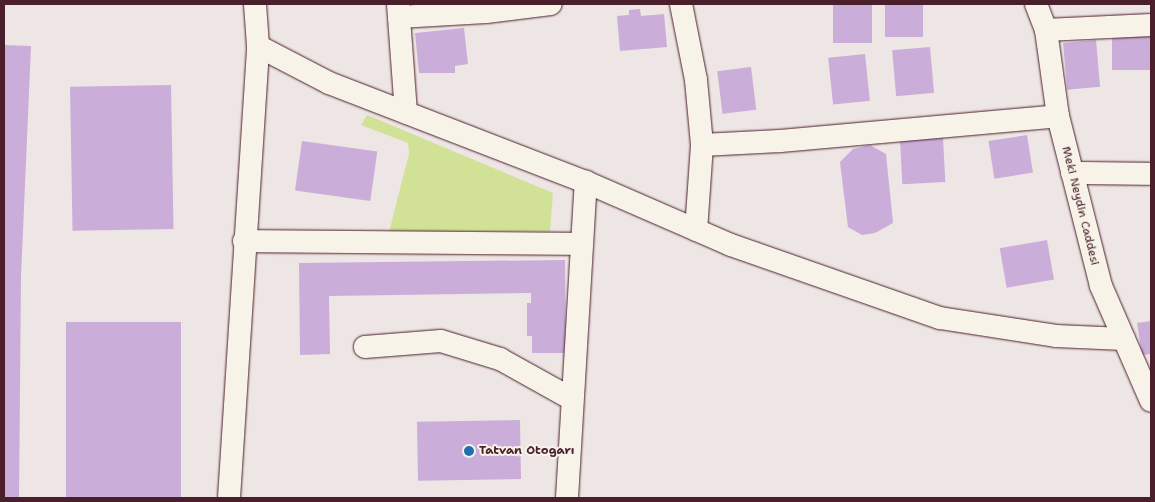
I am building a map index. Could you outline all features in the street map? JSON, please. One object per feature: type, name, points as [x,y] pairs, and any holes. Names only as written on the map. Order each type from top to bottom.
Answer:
[{"type":"street","points":[[228,498],[258,46],[256,4]]},
{"type":"street","points":[[406,113],[398,10],[486,12],[551,4]]},
{"type":"street","points":[[681,4],[696,80],[702,145],[696,230]]},
{"type":"street","name":"Meki Neydin Caddesi","points":[[1036,4],[1046,30],[1058,116],[1101,286],[1124,339],[1142,360],[1151,401]]},
{"type":"street","points":[[1046,30],[1151,25]]},
{"type":"street","points":[[258,46],[329,83],[586,182],[731,246],[940,318],[1056,336],[1124,339]]},
{"type":"street","points":[[702,145],[780,141],[1058,116]]},
{"type":"street","points":[[1072,173],[1151,174]]},
{"type":"street","points":[[567,498],[586,182]]},
{"type":"street","points":[[244,241],[582,244]]},
{"type":"street","points":[[365,346],[441,341],[500,359],[572,399]]},
{"type":"green space","points":[[367,115],[553,193],[550,231],[389,232],[409,154],[408,143],[361,125]]},
{"type":"building","points":[[833,4],[872,4],[872,43],[833,43]]},
{"type":"building","points":[[885,4],[923,4],[923,37],[885,37]]},
{"type":"building","points":[[640,9],[641,16],[664,14],[667,47],[620,51],[617,16],[629,15],[629,10]]},
{"type":"building","points":[[464,28],[468,64],[455,66],[455,73],[419,73],[415,33]]},
{"type":"building","points":[[1112,34],[1151,34],[1151,70],[1112,70]]},
{"type":"building","points":[[1096,40],[1100,87],[1067,90],[1063,43]]},
{"type":"building","points":[[4,45],[31,46],[21,277],[19,498],[4,498]]},
{"type":"building","points":[[930,47],[934,93],[896,96],[892,50]]},
{"type":"building","points":[[865,54],[870,101],[833,105],[828,58]]},
{"type":"building","points":[[751,67],[756,110],[722,114],[717,71]]},
{"type":"building","points":[[171,85],[174,229],[73,231],[70,87]]},
{"type":"building","points":[[1027,135],[1033,173],[994,179],[988,141]]},
{"type":"building","points":[[943,138],[945,182],[902,184],[900,140]]},
{"type":"building","points":[[302,141],[377,152],[370,201],[295,191]]},
{"type":"building","points":[[870,145],[886,154],[893,223],[875,233],[862,235],[848,227],[840,162],[853,149]]},
{"type":"building","points":[[1047,240],[1054,279],[1007,288],[1000,248]]},
{"type":"building","points":[[565,260],[566,353],[532,353],[532,336],[527,336],[527,303],[531,303],[531,293],[329,296],[330,354],[300,355],[299,263]]},
{"type":"building","points":[[1151,321],[1151,354],[1142,355],[1137,323]]},
{"type":"building","points":[[66,322],[181,322],[181,498],[66,498]]},
{"type":"building","name":"Tatvan Otogarı","points":[[520,420],[521,479],[418,481],[417,422]]},
{"type":"place","name":"Tatvan Otogarı","points":[[469,451]]}]
